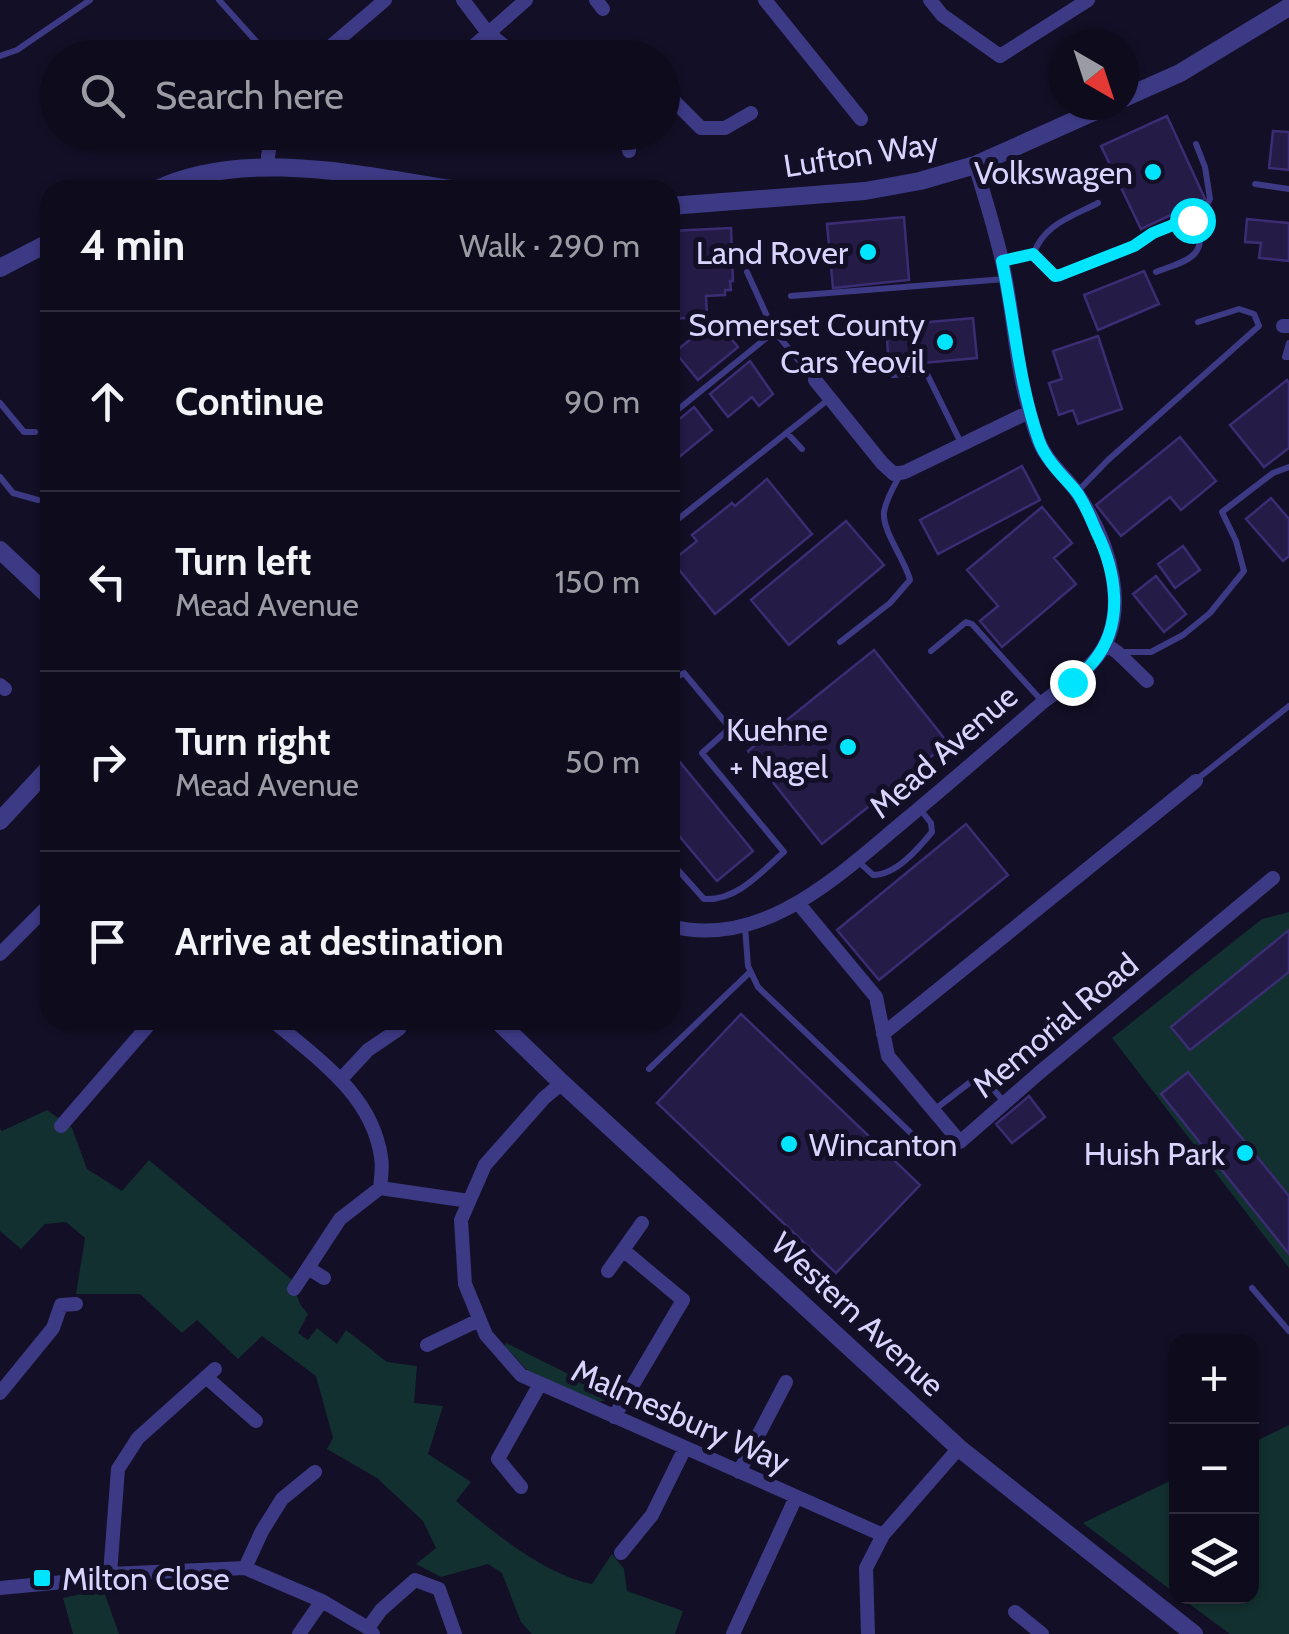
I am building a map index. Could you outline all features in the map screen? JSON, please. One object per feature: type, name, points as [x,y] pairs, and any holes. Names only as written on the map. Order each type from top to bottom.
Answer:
[{"type":"street","points":[[338,40],[384,0]]},
{"type":"street","points":[[463,0],[496,40]]},
{"type":"street","points":[[480,40],[526,0]]},
{"type":"street","points":[[765,0],[861,118]]},
{"type":"street","points":[[930,0],[942,15],[1000,56],[1088,0]]},
{"type":"street","points":[[1139,92],[1180,74],[1289,7]]},
{"type":"street","points":[[680,107],[701,128],[725,128],[751,113]]},
{"type":"street","name":"Lufton Way","points":[[680,205],[865,191],[920,181],[975,165],[1076,120]]},
{"type":"street","points":[[269,150],[269,167]]},
{"type":"street","points":[[975,165],[1006,278],[1020,378],[1029,412],[1042,450],[1077,492],[1108,554],[1114,582],[1111,648],[1147,681]]},
{"type":"street","points":[[181,180],[225,169],[269,167],[372,180]]},
{"type":"street","points":[[0,268],[40,247]]},
{"type":"street","points":[[814,380],[894,474],[1029,412]]},
{"type":"street","points":[[0,550],[40,588]]},
{"type":"street","name":"Mead Avenue","points":[[680,928],[705,930],[745,925],[798,903],[858,861],[1111,648]]},
{"type":"street","points":[[0,820],[40,778]]},
{"type":"street","points":[[883,1034],[1196,780]]},
{"type":"street","name":"Memorial Road","points":[[798,903],[876,997],[888,1056],[960,1142],[1274,878]]},
{"type":"street","points":[[0,954],[40,914]]},
{"type":"street","points":[[61,1126],[145,1030]]},
{"type":"street","points":[[284,1030],[342,1079],[370,1118],[382,1158],[380,1188]]},
{"type":"street","points":[[342,1079],[368,1050],[398,1030]]},
{"type":"street","name":"Western Avenue","points":[[507,1030],[959,1448],[1194,1634]]},
{"type":"street","name":"Malmesbury Way","points":[[562,1083],[485,1165],[461,1220],[465,1284],[486,1335],[521,1375],[883,1535]]},
{"type":"street","points":[[294,1288],[340,1219],[380,1188],[469,1201]]},
{"type":"street","points":[[608,1271],[642,1223]]},
{"type":"street","points":[[614,1417],[683,1300],[623,1250]]},
{"type":"street","points":[[308,1268],[324,1278]]},
{"type":"street","points":[[0,1393],[53,1328],[61,1305],[76,1304]]},
{"type":"street","points":[[427,1345],[479,1320]]},
{"type":"street","points":[[110,1574],[118,1469],[138,1438],[210,1373],[256,1420]]},
{"type":"street","points":[[738,1472],[786,1382]]},
{"type":"street","points":[[521,1487],[498,1459],[540,1384]]},
{"type":"street","points":[[621,1554],[652,1515],[685,1448]]},
{"type":"street","points":[[868,1634],[866,1568],[883,1535],[959,1448]]},
{"type":"street","points":[[245,1568],[282,1499],[315,1472]]},
{"type":"street","points":[[733,1634],[796,1497]]},
{"type":"street","points":[[0,1588],[110,1574],[245,1568],[322,1601],[371,1631],[382,1610],[415,1580],[439,1589],[456,1634]]},
{"type":"street","points":[[299,1634],[322,1601]]},
{"type":"street","points":[[1015,1612],[1042,1634]]},
{"type":"lane","points":[[0,56],[17,50],[90,0]]},
{"type":"lane","points":[[219,0],[256,40]]},
{"type":"lane","points":[[1156,272],[1188,260],[1200,247],[1196,223],[1210,199],[1205,167],[1196,144]]},
{"type":"lane","points":[[1255,184],[1289,189]]},
{"type":"lane","points":[[1033,254],[1046,230],[1098,203]]},
{"type":"lane","points":[[1033,254],[1055,276],[1134,246],[1153,233],[1188,219],[1196,223]]},
{"type":"lane","points":[[1002,261],[1033,254]]},
{"type":"lane","points":[[747,272],[776,336],[814,380]]},
{"type":"lane","points":[[791,296],[1006,278]]},
{"type":"lane","points":[[1077,492],[1260,326],[1254,314],[1239,309],[1198,322]]},
{"type":"lane","points":[[680,408],[764,338],[776,336]]},
{"type":"lane","points":[[1289,343],[1285,357],[1289,357]]},
{"type":"lane","points":[[894,375],[926,372],[962,444]]},
{"type":"lane","points":[[680,518],[830,399]]},
{"type":"lane","points":[[0,403],[24,432],[35,432]]},
{"type":"lane","points":[[787,432],[802,449]]},
{"type":"lane","points":[[1111,648],[1151,652],[1183,635],[1210,613],[1244,571],[1222,512],[1272,473],[1289,466]]},
{"type":"lane","points":[[840,642],[890,603],[910,580],[885,523],[884,511],[900,474]]},
{"type":"lane","points":[[0,478],[12,493],[38,500]]},
{"type":"lane","points":[[931,651],[966,622],[972,624],[1043,702]]},
{"type":"lane","points":[[680,675],[684,673],[730,728],[702,753],[784,852],[734,894],[718,900],[704,899],[680,872]]},
{"type":"lane","points":[[1196,780],[1289,706]]},
{"type":"lane","points":[[858,861],[873,875],[882,875],[923,844],[932,832],[931,823],[920,808]]},
{"type":"lane","points":[[745,925],[747,960],[758,987],[936,1157]]},
{"type":"lane","points":[[649,1069],[750,972]]},
{"type":"lane","points":[[934,1110],[976,1077],[985,1079],[1005,1102]]},
{"type":"lane","points":[[1252,1288],[1289,1332]]},
{"type":"green space","name":"Huish Park","points":[[1289,912],[1289,1268],[1112,1038],[1262,919]]},
{"type":"green space","points":[[47,1110],[72,1128],[87,1169],[122,1191],[149,1160],[291,1279],[308,1314],[298,1333],[308,1340],[317,1328],[337,1344],[346,1330],[387,1362],[417,1366],[414,1403],[443,1406],[428,1454],[471,1482],[456,1501],[520,1551],[574,1579],[592,1584],[612,1554],[624,1569],[627,1591],[683,1611],[675,1634],[532,1634],[521,1622],[502,1573],[488,1564],[441,1577],[416,1564],[436,1548],[423,1521],[377,1478],[327,1449],[333,1438],[316,1376],[262,1336],[238,1359],[197,1320],[182,1333],[140,1294],[76,1294],[85,1238],[66,1222],[45,1224],[21,1249],[0,1231],[0,1129]]},
{"type":"green space","points":[[506,1343],[617,1398],[597,1402],[556,1388],[526,1369]]},
{"type":"green space","points":[[1289,1425],[1289,1634],[1230,1634],[1189,1604],[1259,1604],[1259,1440]]},
{"type":"green space","points":[[1169,1481],[1169,1589],[1083,1523]]},
{"type":"green space","points":[[103,1589],[119,1634],[73,1634],[63,1598]]},
{"type":"building","name":"Volkswagen","points":[[1167,116],[1205,199],[1141,229],[1101,146]]},
{"type":"building","points":[[1273,131],[1289,132],[1289,170],[1269,168]]},
{"type":"building","name":"Land Rover","points":[[904,217],[909,280],[833,288],[827,224]]},
{"type":"building","points":[[1247,219],[1289,223],[1289,261],[1259,258],[1261,243],[1245,242]]},
{"type":"building","points":[[731,228],[731,290],[725,290],[725,295],[706,296],[707,317],[680,318],[680,231]]},
{"type":"building","points":[[1144,271],[1159,304],[1098,330],[1084,295]]},
{"type":"building","points":[[973,318],[977,358],[889,366],[886,326]]},
{"type":"building","points":[[715,319],[738,347],[698,380],[680,358],[680,348]]},
{"type":"building","points":[[1098,336],[1122,409],[1078,424],[1073,410],[1059,415],[1049,383],[1062,379],[1053,351]]},
{"type":"building","points":[[750,361],[773,394],[759,406],[752,397],[728,417],[710,394]]},
{"type":"building","points":[[1287,380],[1289,448],[1264,467],[1230,425]]},
{"type":"building","points":[[694,407],[712,430],[680,456],[680,419]]},
{"type":"building","points":[[1180,437],[1216,481],[1181,510],[1170,497],[1121,536],[1096,505]]},
{"type":"building","points":[[1022,466],[1040,500],[938,554],[920,520]]},
{"type":"building","points":[[767,479],[812,534],[715,614],[680,571],[680,555],[697,541],[692,535],[732,503],[735,506]]},
{"type":"building","points":[[1271,498],[1289,519],[1289,556],[1283,561],[1246,519]]},
{"type":"building","points":[[1042,507],[1072,543],[1054,558],[1076,584],[1002,647],[980,621],[998,606],[967,570]]},
{"type":"building","points":[[846,521],[884,565],[789,645],[751,600]]},
{"type":"building","points":[[1183,546],[1200,570],[1175,588],[1158,564]]},
{"type":"building","points":[[1156,576],[1186,614],[1164,632],[1133,594]]},
{"type":"building","name":"Kuehne + Nagel","points":[[874,650],[948,743],[822,844],[748,751]]},
{"type":"building","points":[[680,762],[753,851],[717,881],[680,837]]},
{"type":"building","points":[[966,824],[1008,875],[879,980],[837,930]]},
{"type":"building","points":[[1289,930],[1289,972],[1190,1050],[1171,1027]]},
{"type":"building","name":"Wincanton","points":[[741,1014],[920,1185],[836,1273],[657,1103]]},
{"type":"building","points":[[1188,1072],[1289,1196],[1289,1254],[1161,1094]]},
{"type":"building","points":[[1029,1096],[1045,1117],[1012,1143],[996,1124]]},
{"type":"place","name":"Volkswagen","points":[[1153,172]]},
{"type":"place","name":"Land Rover","points":[[868,252]]},
{"type":"place","name":"Somerset County Cars Yeovil","points":[[945,342]]},
{"type":"place","name":"Kuehne + Nagel","points":[[848,747]]},
{"type":"place","name":"Wincanton","points":[[789,1144]]},
{"type":"place","name":"Huish Park","points":[[1245,1153]]},
{"type":"place","name":"Milton Close","points":[[42,1578]]},
{"type":"route","points":[[1072,682],[1094,662],[1105,644],[1113,616],[1114,582],[1108,554],[1077,492],[1042,450],[1020,378],[1002,261],[1033,254],[1055,276],[1060,275],[1192,220]]}]
